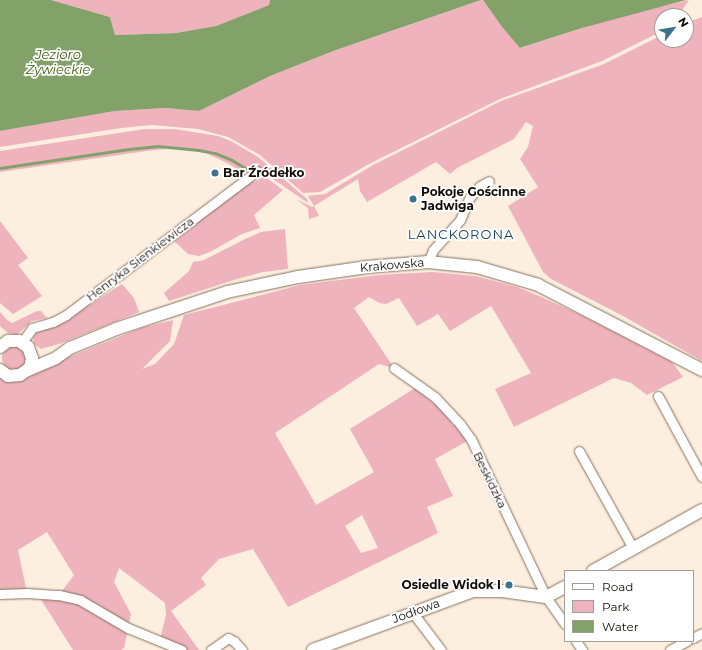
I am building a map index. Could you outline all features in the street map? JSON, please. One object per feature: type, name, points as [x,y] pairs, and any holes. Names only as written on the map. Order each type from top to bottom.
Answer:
[{"type":"main road","name":"Krakowska","points":[[31,352],[43,354],[70,348],[137,321],[248,287],[298,276],[367,267],[428,262],[477,267],[510,275],[538,285],[702,370]]},
{"type":"main road","points":[[0,332],[31,352],[32,361],[28,370]]},
{"type":"main road","points":[[0,347],[16,341]]},
{"type":"main road","name":"Krakowska","points":[[1,372],[11,376],[17,376],[56,358],[70,348]]},
{"type":"main road","points":[[595,570],[702,510]]},
{"type":"main road","points":[[546,597],[564,588]]},
{"type":"main road","name":"Jodłowa","points":[[313,650],[473,591],[502,591],[546,597]]},
{"type":"street","name":"Henryka Sienkiewicza","points":[[16,341],[32,328],[53,322],[66,315],[257,171]]},
{"type":"street","points":[[428,262],[433,250],[460,220],[470,197],[480,186],[489,181]]},
{"type":"street","name":"Beskidzka","points":[[394,368],[435,397],[460,424],[471,440],[546,597],[564,623]]},
{"type":"street","points":[[658,396],[702,477]]},
{"type":"street","points":[[579,451],[633,548]]},
{"type":"street","points":[[0,594],[27,593],[59,595],[80,600],[128,628],[182,650]]},
{"type":"street","points":[[413,613],[441,650]]},
{"type":"street","points":[[212,650],[228,638],[234,640],[242,650]]},
{"type":"street","points":[[670,650],[685,642]]},
{"type":"green space","points":[[51,0],[270,0],[269,5],[216,26],[176,33],[115,35],[110,17]]},
{"type":"green space","points":[[481,0],[483,0],[502,27],[521,48],[644,10],[689,0],[684,8],[654,8],[654,35],[602,61],[500,99],[369,164],[320,192],[303,193],[260,155],[228,137],[198,129],[152,125],[121,128],[0,147],[0,131],[115,111],[165,108],[199,111],[270,76],[336,50]]},
{"type":"green space","points":[[702,17],[702,361],[623,316],[551,279],[543,272],[508,206],[538,187],[520,159],[528,147],[533,126],[526,122],[514,139],[457,168],[450,174],[436,162],[367,202],[360,191],[358,179],[314,206],[308,196],[325,194],[373,165],[501,101],[604,64],[654,39],[654,48],[694,48],[694,20]]},
{"type":"green space","points":[[145,129],[175,129],[218,136],[231,141],[258,157],[307,199],[308,203],[254,166],[245,174],[229,164],[206,153],[174,148],[0,172],[0,151]]},
{"type":"green space","points":[[264,176],[283,190],[254,215],[260,228],[242,234],[210,252],[199,256],[188,254],[173,240],[253,179],[255,182]]},
{"type":"green space","points":[[296,199],[312,207],[314,206],[319,216],[309,219],[308,208]]},
{"type":"green space","points":[[0,221],[28,258],[18,265],[42,296],[13,314],[0,303]]},
{"type":"green space","points":[[285,229],[288,269],[263,272],[169,301],[164,293],[189,271],[193,262],[204,260],[261,232]]},
{"type":"green space","points":[[432,272],[475,276],[517,287],[587,318],[672,362],[683,377],[647,395],[631,383],[614,378],[514,427],[495,389],[531,373],[491,306],[450,331],[438,314],[417,326],[399,298],[386,304],[379,303],[369,297],[354,308],[394,368],[379,364],[275,433],[316,505],[374,472],[350,429],[415,388],[444,412],[453,425],[460,424],[471,439],[435,459],[453,496],[427,507],[438,533],[288,607],[253,549],[219,559],[201,578],[206,585],[171,611],[199,650],[187,650],[160,639],[166,615],[165,603],[119,568],[114,582],[131,614],[124,648],[121,650],[73,650],[38,595],[59,595],[74,575],[47,532],[18,550],[27,593],[0,592],[0,379],[18,382],[59,361],[141,328],[173,320],[170,341],[142,369],[155,364],[174,344],[184,315],[300,285],[380,275]],"holes":[[[362,515],[378,548],[361,553],[345,526]]]},
{"type":"green space","points":[[122,284],[134,298],[139,312],[59,344],[41,349],[34,344],[33,338],[36,333],[62,323]]},
{"type":"green space","points":[[37,311],[41,311],[47,318],[32,321],[17,335],[8,333],[0,326],[0,312],[12,323]]},
{"type":"green space","points":[[14,346],[23,349],[26,358],[23,367],[14,370],[5,367],[2,358],[5,349]]},
{"type":"water","name":"Jezioro Żywieckie","points":[[0,0],[51,0],[110,17],[115,35],[176,33],[216,26],[269,5],[270,0],[481,0],[336,50],[270,76],[199,111],[165,108],[115,111],[0,131]]},
{"type":"water","points":[[483,0],[686,0],[582,28],[520,48],[502,27]]},
{"type":"waterway","points":[[0,168],[158,146],[215,153],[232,160],[247,169]]},
{"type":"place","name":"Bar Źródełko","points":[[215,173]]},
{"type":"place","name":"Pokoje Gościnne Jadwiga","points":[[413,199]]},
{"type":"place","name":"Osiedle Widok I","points":[[509,585]]},
{"type":"district","name":"LANCKORONA","points":[[461,234]]}]
